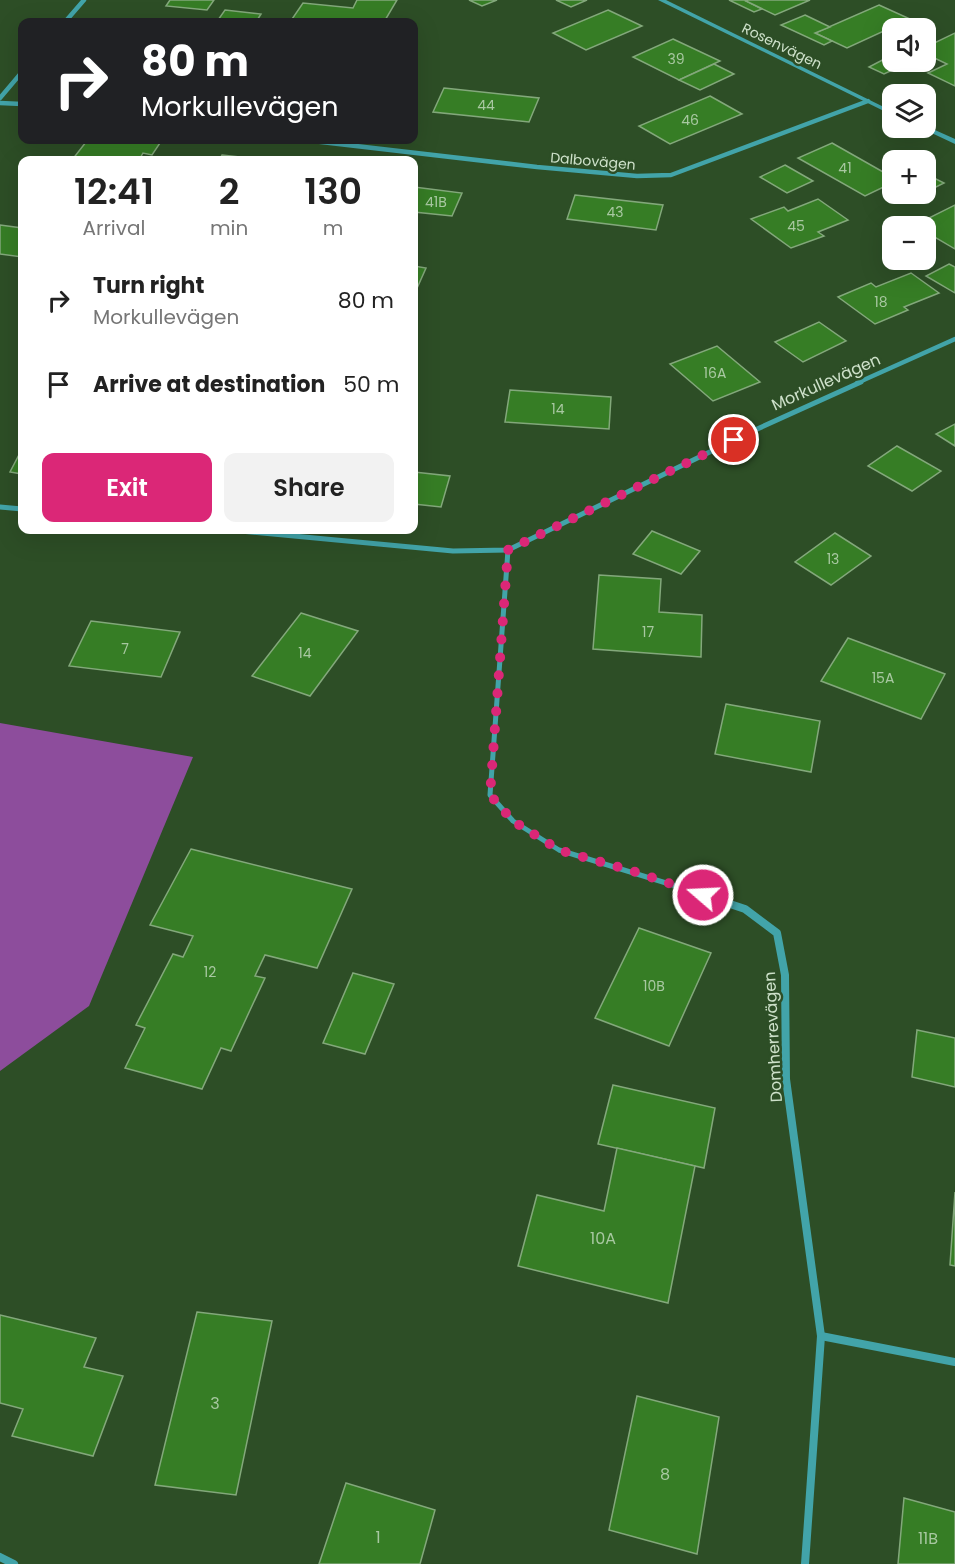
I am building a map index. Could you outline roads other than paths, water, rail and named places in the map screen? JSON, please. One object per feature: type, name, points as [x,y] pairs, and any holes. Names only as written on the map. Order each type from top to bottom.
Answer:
[{"type":"street","points":[[68,18],[84,0]]},
{"type":"street","name":"Rosenvägen","points":[[661,0],[882,108]]},
{"type":"street","points":[[0,98],[18,77]]},
{"type":"street","name":"Dalbovägen","points":[[339,144],[537,167],[637,176],[672,175],[868,101]]},
{"type":"street","points":[[0,103],[18,104]]},
{"type":"street","points":[[936,133],[955,142]]},
{"type":"street","name":"Morkullevägen","points":[[272,534],[453,551],[508,550],[754,430],[955,339]]},
{"type":"street","points":[[0,507],[18,509]]},
{"type":"street","name":"Domherrevägen","points":[[508,550],[490,795],[513,821],[559,850],[639,873],[745,909],[777,933],[785,975],[786,1079],[821,1336],[805,1564]]},
{"type":"street","points":[[821,1336],[955,1362]]},
{"type":"street","points":[[0,1557],[14,1564]]}]
